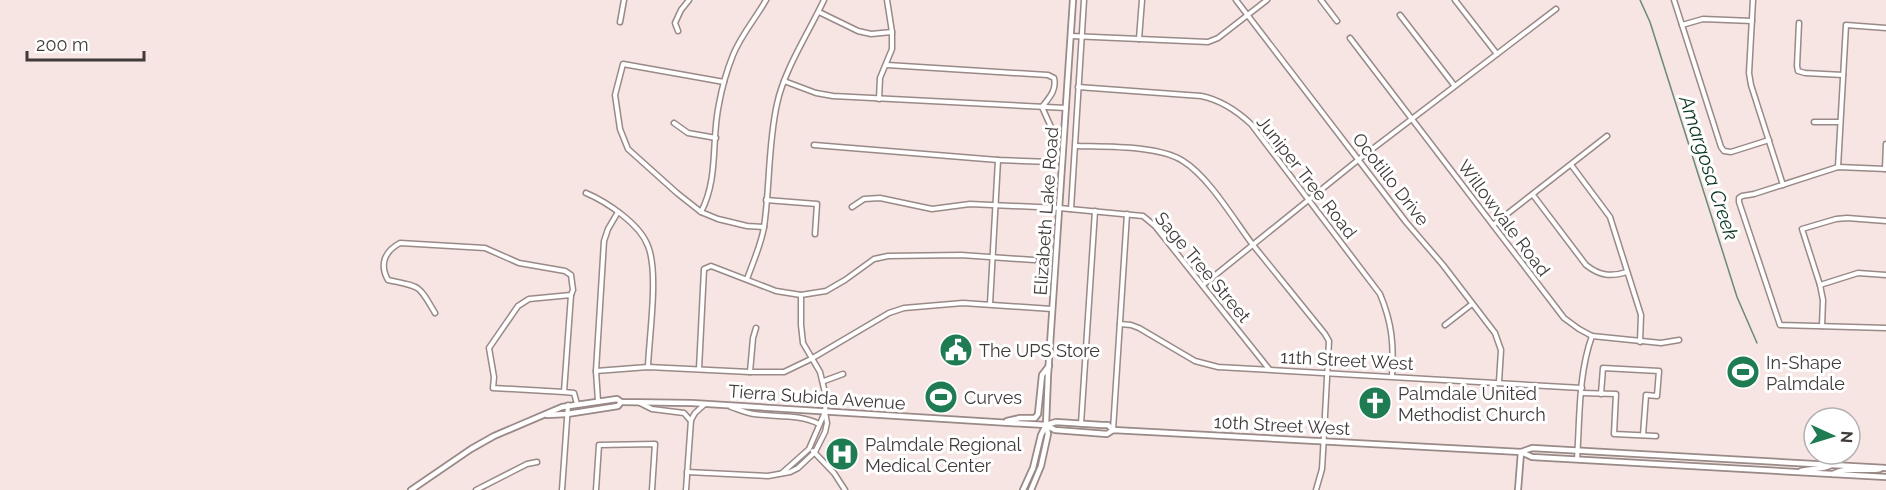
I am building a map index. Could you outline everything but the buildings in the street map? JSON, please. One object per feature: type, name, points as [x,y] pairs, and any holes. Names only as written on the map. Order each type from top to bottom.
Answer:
[{"type":"main road","name":"Elizabeth Lake Road","points":[[1046,425],[1073,0]]},
{"type":"main road","points":[[1001,422],[1035,418],[1038,414],[1042,375],[1049,366]]},
{"type":"main road","name":"Tierra Subida Avenue","points":[[411,490],[494,436],[568,405],[617,399],[621,402],[696,403],[1046,425]]},
{"type":"main road","name":"Tierra Subida Avenue","points":[[544,415],[618,406],[621,402]]},
{"type":"main road","name":"10th Street West","points":[[1046,425],[1056,422],[1108,425],[1113,430]]},
{"type":"main road","name":"10th Street West","points":[[1046,425],[1055,430],[1107,434],[1113,430],[1521,452],[1532,457],[1886,477]]},
{"type":"main road","points":[[1023,490],[1033,468],[1041,435],[1046,425]]},
{"type":"main road","points":[[1032,490],[1045,452],[1048,434],[1046,425]]},
{"type":"main road","name":"10th Street West","points":[[1521,452],[1532,448],[1802,463]]},
{"type":"main road","points":[[1518,490],[1521,452]]},
{"type":"main road","points":[[1796,472],[1828,466]]},
{"type":"main road","name":"10th Street West","points":[[1858,466],[1886,468]]},
{"type":"main road","points":[[1832,474],[1840,470],[1870,471],[1886,468]]},
{"type":"street","points":[[620,22],[624,0]]},
{"type":"street","points":[[678,31],[675,23],[689,0]]},
{"type":"street","points":[[701,212],[712,186],[718,106],[724,82],[733,54],[766,0]]},
{"type":"street","points":[[747,279],[764,227],[772,127],[777,101],[784,81],[824,0]]},
{"type":"street","points":[[879,99],[880,78],[892,49],[887,0]]},
{"type":"street","points":[[1071,209],[1084,0]]},
{"type":"street","points":[[1139,39],[1142,0]]},
{"type":"street","name":"Ocotillo Drive","points":[[1236,0],[1406,222],[1443,265],[1495,333],[1501,350],[1499,382]]},
{"type":"street","points":[[1071,36],[1208,42],[1218,38],[1267,0]]},
{"type":"street","points":[[1321,0],[1337,21]]},
{"type":"street","points":[[1455,0],[1497,54]]},
{"type":"street","points":[[1674,0],[1724,151],[1731,152],[1768,140]]},
{"type":"street","points":[[1753,0],[1749,73],[1783,185]]},
{"type":"street","points":[[1203,285],[1358,160],[1556,9]]},
{"type":"street","points":[[819,12],[858,31],[871,34],[892,32]]},
{"type":"street","points":[[1400,15],[1454,86]]},
{"type":"street","points":[[1682,25],[1703,19],[1752,21]]},
{"type":"street","points":[[1799,23],[1798,71],[1843,75]]},
{"type":"street","points":[[1838,167],[1846,25],[1886,28]]},
{"type":"street","name":"Willowvale Road","points":[[1350,38],[1564,318],[1592,336],[1660,343],[1679,340]]},
{"type":"street","points":[[724,82],[623,64],[615,95],[620,129],[628,149],[701,212],[747,226],[764,227]]},
{"type":"street","points":[[887,64],[1048,75],[1054,78],[1056,84],[1042,107]]},
{"type":"street","points":[[784,81],[816,93],[879,99],[1066,108]]},
{"type":"street","name":"Juniper Tree Road","points":[[1078,87],[1201,96],[1233,109],[1251,124],[1380,294],[1387,310],[1393,335],[1392,376]]},
{"type":"street","points":[[814,145],[1051,162],[1051,127],[1042,107]]},
{"type":"street","points":[[1814,122],[1840,122]]},
{"type":"street","points":[[674,123],[688,133],[716,138]]},
{"type":"street","points":[[1493,225],[1572,166],[1607,136]]},
{"type":"street","points":[[1886,144],[1885,169],[1838,167],[1740,198],[1740,206],[1780,325],[1886,328]]},
{"type":"street","points":[[1076,146],[1131,148],[1161,153],[1183,161],[1212,190],[1325,334],[1329,341],[1328,373],[1322,469],[1316,490]]},
{"type":"street","points":[[990,304],[998,160]]},
{"type":"street","points":[[1572,166],[1610,217],[1641,315],[1640,342]]},
{"type":"street","points":[[586,193],[603,200],[618,212],[639,231],[648,245],[653,263],[648,367]]},
{"type":"street","points":[[1533,195],[1586,265],[1594,272],[1606,276],[1628,272]]},
{"type":"street","name":"Sage Tree Street","points":[[852,207],[864,199],[880,198],[932,209],[970,204],[1059,208],[1143,216],[1155,226],[1269,369]]},
{"type":"street","points":[[766,200],[817,204],[815,234]]},
{"type":"street","points":[[1081,424],[1095,211]]},
{"type":"street","points":[[598,401],[596,371],[604,241],[618,212]]},
{"type":"street","points":[[1113,430],[1127,214]]},
{"type":"street","points":[[1822,326],[1823,300],[1820,285],[1802,229],[1847,218],[1886,221]]},
{"type":"street","points":[[435,313],[422,290],[414,285],[388,280],[384,273],[384,259],[392,247],[400,243],[485,248],[519,263],[565,271],[571,275],[573,290],[564,392]]},
{"type":"street","points":[[699,369],[704,269],[711,266],[776,291],[801,296],[826,291],[874,259],[950,255],[1034,260]]},
{"type":"street","points":[[1820,285],[1858,273],[1886,275]]},
{"type":"street","points":[[571,295],[529,299],[518,306],[489,348],[494,377],[493,388],[575,393],[577,404]]},
{"type":"street","points":[[687,472],[768,476],[790,472],[798,468],[815,452],[825,432],[827,422],[826,397],[824,381],[802,337],[801,296]]},
{"type":"street","points":[[596,371],[648,367],[784,372],[896,310],[913,306],[990,304],[1052,309]]},
{"type":"street","points":[[1445,325],[1472,304]]},
{"type":"street","name":"11th Street West","points":[[1120,324],[1139,328],[1196,361],[1218,367],[1499,382],[1616,394],[1614,434],[1643,435]]},
{"type":"street","points":[[750,372],[756,328]]},
{"type":"street","points":[[1577,459],[1585,356],[1592,336]]},
{"type":"street","points":[[1601,394],[1603,368],[1659,371],[1657,396],[1646,395],[1643,435],[1656,436]]},
{"type":"street","points":[[824,381],[843,374]]},
{"type":"street","points":[[637,401],[652,409],[677,411],[688,411],[696,403]]},
{"type":"street","points":[[691,420],[705,404]]},
{"type":"street","points":[[561,490],[568,405]]},
{"type":"street","points":[[728,405],[751,414],[799,418],[819,424]]},
{"type":"street","points":[[686,490],[691,420],[688,411]]},
{"type":"street","points":[[781,473],[809,449],[825,412]]},
{"type":"street","points":[[596,490],[598,445],[655,444],[652,490]]},
{"type":"street","points":[[809,449],[815,452],[834,473],[845,490]]},
{"type":"street","points":[[476,490],[527,464],[537,462]]},
{"type":"waterway","name":"Amargosa Creek","points":[[1640,0],[1650,22],[1737,297],[1757,343]]},
{"type":"place","name":"The UPS Store","points":[[956,350]]},
{"type":"place","name":"In-Shape Palmdale","points":[[1743,372]]},
{"type":"place","name":"Curves","points":[[941,397]]},
{"type":"place","name":"Palmdale United Methodist Church","points":[[1375,403]]},
{"type":"place","name":"Palmdale Regional Medical Center","points":[[842,454]]}]
